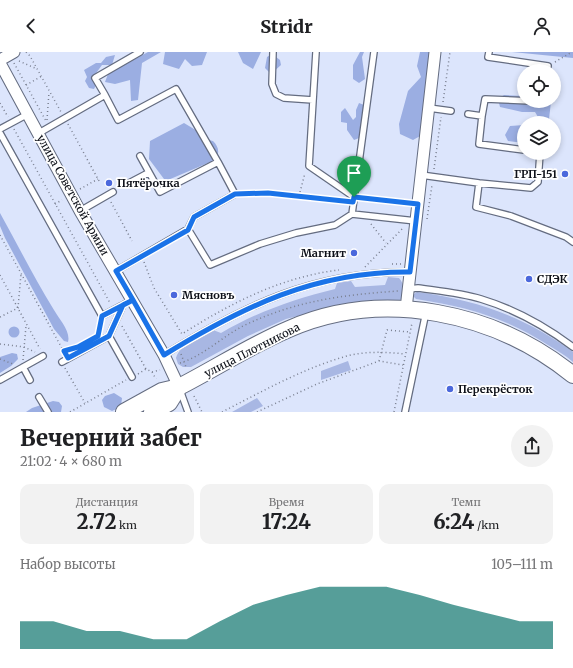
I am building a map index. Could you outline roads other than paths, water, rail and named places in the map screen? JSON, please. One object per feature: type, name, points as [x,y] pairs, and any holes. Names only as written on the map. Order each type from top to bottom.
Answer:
[{"type":"main road","name":"улица Плотникова","points":[[124,412],[162,391],[179,387],[289,328],[320,318],[356,311],[409,315],[426,311],[453,316],[495,329],[524,341],[573,375]]},
{"type":"main road","points":[[152,412],[169,403],[179,387]]},
{"type":"street","points":[[409,315],[408,268],[411,223],[424,205],[421,175],[436,52]]},
{"type":"street","name":"улица Советской Армии","points":[[0,64],[39,133],[80,211],[116,271],[128,303],[164,355],[179,387]]},
{"type":"lane","points":[[116,271],[188,230],[194,217],[235,194],[176,89],[118,120],[95,78],[140,52]]},
{"type":"lane","points":[[273,52],[272,84],[276,94],[284,98],[313,100]]},
{"type":"lane","points":[[316,52],[309,166],[354,200]]},
{"type":"lane","points":[[352,214],[374,52]]},
{"type":"lane","points":[[489,52],[488,57],[523,64]]},
{"type":"lane","points":[[39,133],[105,96]]},
{"type":"lane","points":[[517,100],[485,99],[479,144],[517,149]]},
{"type":"lane","points":[[429,108],[451,111]]},
{"type":"lane","points":[[0,129],[28,114]]},
{"type":"lane","points":[[468,114],[482,116]]},
{"type":"lane","points":[[0,133],[102,316],[128,303]]},
{"type":"lane","points":[[140,156],[148,173],[160,192],[218,162]]},
{"type":"lane","points":[[421,175],[532,188],[536,186],[538,182],[540,160]]},
{"type":"lane","points":[[129,183],[148,173]]},
{"type":"lane","points":[[479,183],[476,207],[512,216],[566,237],[573,242]]},
{"type":"lane","points":[[80,211],[113,192]]},
{"type":"lane","points":[[188,230],[210,265],[260,244],[296,233],[335,225],[352,214],[411,223]]},
{"type":"lane","points":[[164,355],[225,319],[259,302],[294,289],[323,282],[408,268]]},
{"type":"lane","points":[[408,290],[418,288],[481,299],[528,318],[555,333],[573,346]]},
{"type":"lane","points":[[62,362],[109,336],[128,303]]},
{"type":"lane","points":[[405,412],[426,311]]},
{"type":"lane","points":[[109,336],[132,377]]},
{"type":"lane","points":[[0,380],[43,356]]},
{"type":"lane","points":[[23,367],[30,380]]},
{"type":"lane","name":"улица Советской Армии","points":[[179,387],[188,412]]},
{"type":"lane","points":[[39,397],[48,412]]},
{"type":"place","name":"ГРП-151","points":[[565,174]]},
{"type":"place","name":"Пятёрочка","points":[[109,183]]},
{"type":"place","name":"Магнит","points":[[354,253]]},
{"type":"place","name":"СДЭК","points":[[529,279]]},
{"type":"place","name":"Мясновъ","points":[[174,295]]},
{"type":"place","name":"Перекрёсток","points":[[450,389]]}]
